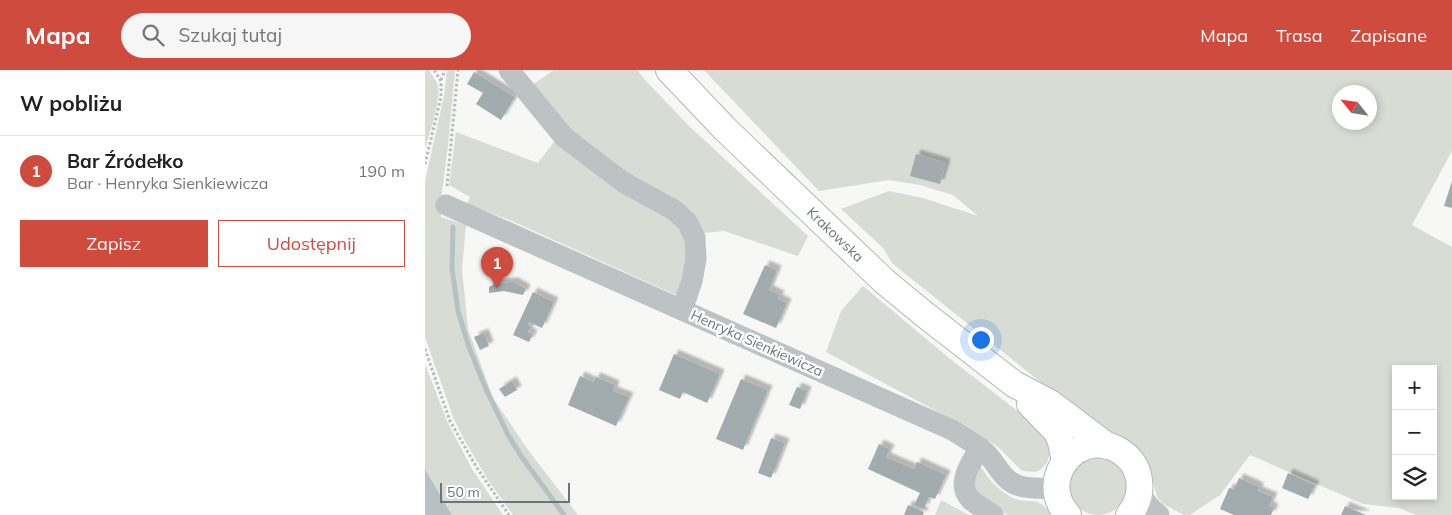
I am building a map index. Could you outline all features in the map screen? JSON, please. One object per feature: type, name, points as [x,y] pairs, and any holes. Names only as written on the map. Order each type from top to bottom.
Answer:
[{"type":"main road","name":"Krakowska","points":[[669,70],[726,130],[884,281],[1014,384],[1050,403],[1107,446],[1125,455],[1134,466],[1139,479],[1134,504]]},
{"type":"main road","name":"Krakowska","points":[[1014,384],[1039,415],[1057,432],[1065,461]]},
{"type":"main road","points":[[1064,508],[1059,472],[1065,461],[1084,447],[1091,445],[1107,446]]},
{"type":"street","points":[[509,70],[564,137],[623,182],[674,210],[687,222],[695,238],[696,259],[692,281],[682,310]]},
{"type":"street","name":"Henryka Sienkiewicza","points":[[445,205],[952,430],[981,448],[1012,483],[1029,488],[1064,508]]},
{"type":"street","points":[[981,448],[968,468],[964,485],[969,498],[993,515]]},
{"type":"street","points":[[1134,504],[1150,507],[1159,515]]},
{"type":"path","points":[[434,70],[441,81]]},
{"type":"path","points":[[425,164],[441,98],[441,81],[445,70]]},
{"type":"path","points":[[445,205],[458,70]]},
{"type":"path","points":[[425,350],[451,421],[477,468],[509,515]]},
{"type":"shaded area","points":[[425,70],[429,70],[436,80],[438,93],[436,109],[425,149]]},
{"type":"shaded area","points":[[447,70],[455,70],[441,200],[441,217],[466,225],[462,270],[468,329],[493,398],[528,450],[578,515],[513,515],[488,480],[453,417],[425,337],[425,181],[444,96]]},
{"type":"shaded area","points":[[554,70],[637,70],[688,125],[808,236],[798,256],[724,231],[703,233],[597,154],[565,128],[532,85]]},
{"type":"shaded area","points":[[704,70],[1452,70],[1452,151],[1412,225],[1452,247],[1452,515],[1416,515],[1399,508],[1363,504],[1250,455],[1220,495],[1190,515],[1184,515],[1163,504],[1157,497],[1149,464],[1141,452],[1126,440],[1111,434],[1053,392],[893,264],[883,248],[841,209],[889,191],[923,198],[978,216],[953,195],[920,185],[889,180],[819,191]]},
{"type":"shaded area","points":[[456,132],[538,163],[557,138],[663,208],[690,239],[680,297],[512,221],[467,204],[470,197],[449,185]]},
{"type":"shaded area","points":[[863,286],[949,358],[1019,412],[1049,442],[1050,454],[1047,463],[1040,470],[1035,472],[1022,471],[998,447],[972,430],[826,352],[841,311]]},
{"type":"shaded area","points":[[425,364],[447,421],[472,469],[503,515],[452,515],[425,469]]},
{"type":"shaded area","points":[[1098,457],[1109,459],[1122,470],[1127,486],[1125,497],[1114,510],[1098,515],[1087,513],[1074,502],[1069,486],[1071,475],[1082,462]]},
{"type":"shaded area","points":[[978,465],[1004,493],[1017,499],[1042,504],[1051,515],[1008,515],[983,502],[976,494],[973,475]]},
{"type":"shaded area","points":[[425,469],[452,515],[425,515]]},
{"type":"shaded area","points":[[941,500],[969,515],[935,515]]},
{"type":"building","points":[[474,72],[515,97],[501,120],[476,104],[483,93],[467,84]]},
{"type":"building","points":[[916,154],[946,163],[940,184],[910,176]]},
{"type":"building","points":[[1452,181],[1452,208],[1444,206]]},
{"type":"building","points":[[765,265],[777,270],[769,290],[780,295],[778,299],[787,303],[776,328],[743,314]]},
{"type":"building","points":[[514,282],[526,289],[523,295],[504,291],[489,293],[489,287],[496,283]]},
{"type":"building","points":[[533,292],[554,302],[542,328],[529,322],[528,325],[531,327],[528,332],[533,334],[529,342],[513,335]]},
{"type":"building","points":[[484,333],[489,346],[480,350],[474,337]]},
{"type":"building","points":[[674,354],[720,374],[707,403],[683,392],[680,399],[659,390]]},
{"type":"building","points":[[580,376],[593,382],[596,377],[615,385],[613,391],[629,397],[616,426],[568,405]]},
{"type":"building","points":[[741,379],[768,390],[743,450],[716,439]]},
{"type":"building","points":[[512,381],[517,390],[505,397],[499,389]]},
{"type":"building","points":[[797,387],[807,391],[800,409],[789,405]]},
{"type":"building","points":[[771,438],[785,443],[771,478],[758,473]]},
{"type":"building","points":[[879,444],[890,449],[886,457],[914,469],[917,462],[946,475],[935,499],[929,497],[924,509],[914,505],[920,493],[868,469]]},
{"type":"building","points":[[1288,473],[1315,485],[1308,499],[1282,488]]},
{"type":"building","points":[[1239,478],[1259,487],[1258,491],[1273,497],[1269,506],[1274,508],[1271,515],[1234,515],[1220,509],[1229,488],[1234,489]]},
{"type":"building","points":[[908,505],[924,512],[923,515],[904,515]]},
{"type":"building","points":[[1345,506],[1366,515],[1341,515]]},
{"type":"waterway","points":[[453,227],[452,268],[458,311],[469,347],[507,433],[521,456],[564,515]]},
{"type":"place","name":"Bar Źródełko","points":[[497,288]]}]
